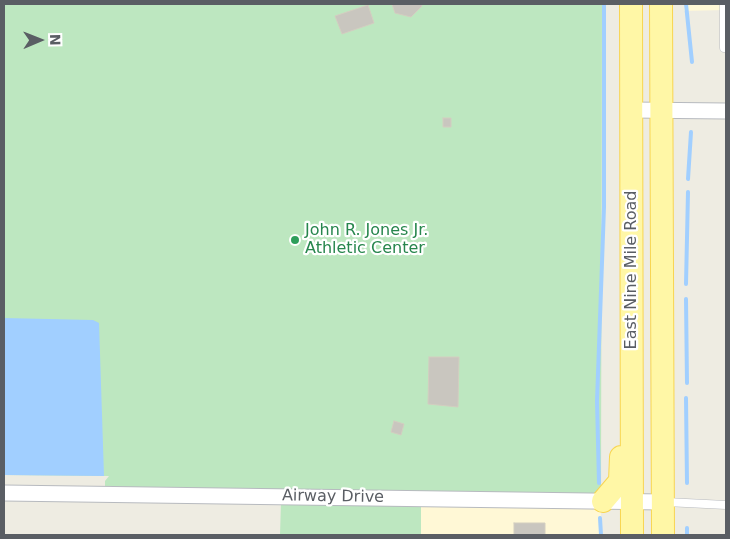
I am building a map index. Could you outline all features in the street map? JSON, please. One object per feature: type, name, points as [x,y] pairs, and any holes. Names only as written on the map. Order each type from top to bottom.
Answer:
[{"type":"main road","name":"East Nine Mile Road","points":[[631,4],[632,535]]},
{"type":"main road","points":[[663,6],[666,110]]},
{"type":"main road","name":"East Nine Mile Road","points":[[663,535],[662,214],[670,153],[666,110]]},
{"type":"main road","points":[[632,172],[640,206],[641,481],[644,494],[663,502]]},
{"type":"main road","points":[[603,501],[620,481],[620,372],[632,254]]},
{"type":"main road","points":[[632,501],[646,509],[651,520],[651,535]]},
{"type":"street","points":[[631,110],[726,111]]},
{"type":"street","name":"Airway Drive","points":[[4,493],[663,502]]},
{"type":"lane","points":[[724,4],[724,48],[726,48]]},
{"type":"lane","points":[[663,502],[726,505]]},
{"type":"shaded area","points":[[684,4],[726,4],[726,10],[684,11]]},
{"type":"shaded area","points":[[421,504],[601,507],[601,535],[421,535]]},
{"type":"green space","name":"John R. Jones Jr. Athletic Center","points":[[4,4],[602,4],[601,494],[105,487],[105,481],[109,476],[4,475]]},
{"type":"green space","points":[[281,502],[421,504],[421,535],[280,535]]},
{"type":"water","points":[[4,318],[93,320],[99,323],[104,476],[4,475]]},
{"type":"building","points":[[392,4],[421,4],[422,6],[411,17],[395,13]]},
{"type":"building","points":[[368,5],[374,23],[342,34],[335,16]]},
{"type":"building","points":[[443,118],[451,118],[451,127],[443,127]]},
{"type":"building","points":[[429,357],[459,357],[458,407],[428,404]]},
{"type":"building","points":[[394,421],[404,424],[401,435],[391,432]]},
{"type":"building","points":[[514,523],[545,523],[545,535],[514,535]]},
{"type":"waterway","points":[[599,483],[597,401],[604,207],[604,4]]},
{"type":"waterway","points":[[686,4],[692,62]]},
{"type":"waterway","points":[[688,179],[691,132]]},
{"type":"waterway","points":[[686,284],[688,192]]},
{"type":"waterway","points":[[686,299],[687,383]]},
{"type":"waterway","points":[[686,398],[687,483]]},
{"type":"waterway","points":[[600,518],[601,535]]},
{"type":"waterway","points":[[687,528],[687,535]]},
{"type":"place","name":"John R. Jones Jr. Athletic Center","points":[[295,240]]}]
